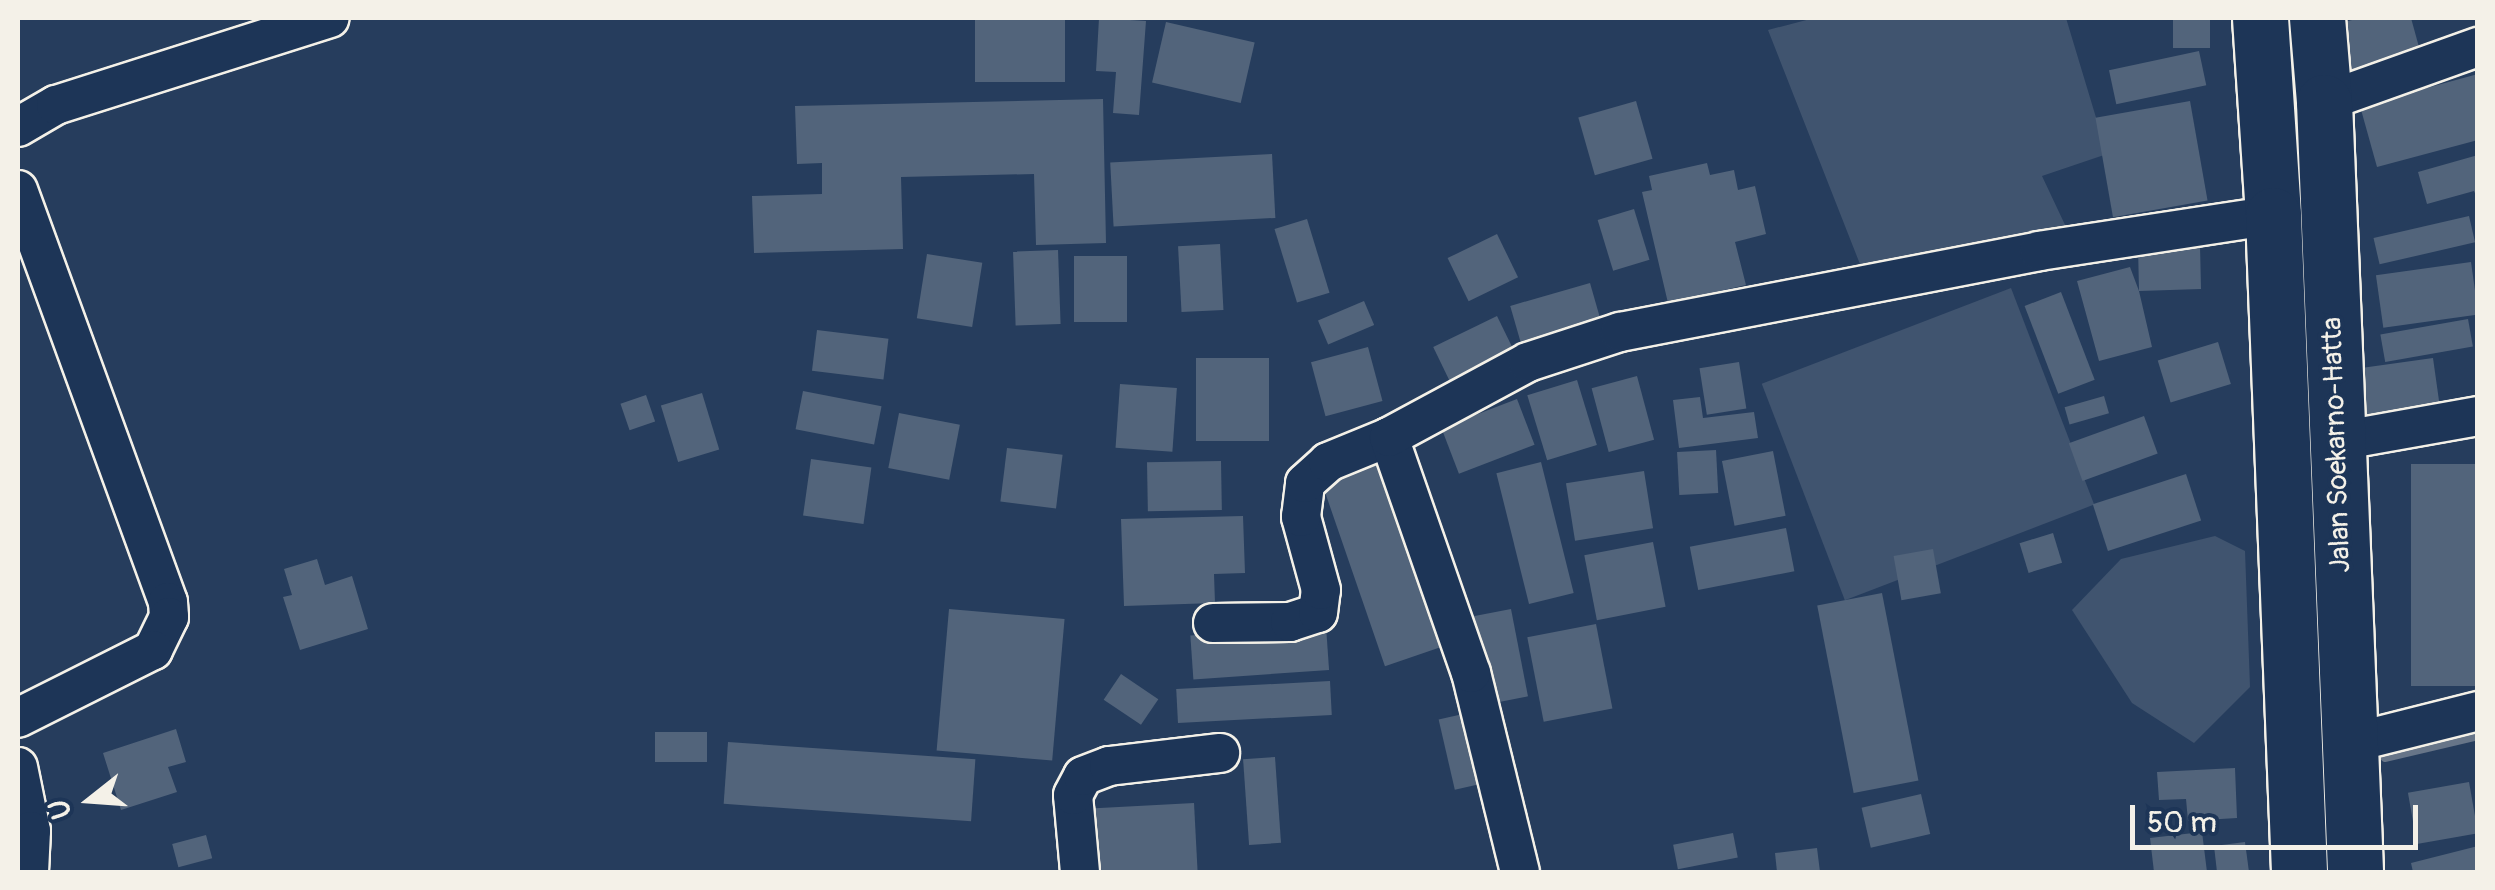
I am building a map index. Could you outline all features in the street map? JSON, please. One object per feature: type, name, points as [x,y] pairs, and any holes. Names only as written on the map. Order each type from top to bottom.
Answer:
[{"type":"highway","name":"Jalan Soekarno-Hatta","points":[[2260,18],[2272,214],[2298,872]]},
{"type":"highway","name":"Jalan Soekarno-Hatta","points":[[2317,18],[2324,102],[2355,872]]},
{"type":"highway","points":[[2296,812],[2353,817]]},
{"type":"street","points":[[18,127],[56,106],[330,18]]},
{"type":"street","points":[[2324,102],[2478,48]]},
{"type":"street","points":[[18,190],[168,602],[169,617],[153,650],[18,718]]},
{"type":"street","points":[[1212,623],[1290,622],[1318,614],[1321,590],[1301,517],[1305,483],[1328,462],[1389,437],[1542,356],[1620,332],[1962,265],[2272,214]]},
{"type":"street","points":[[2338,442],[2478,416]]},
{"type":"street","points":[[1389,437],[1471,673],[1520,872]]},
{"type":"street","points":[[2347,744],[2478,712]]},
{"type":"street","points":[[1080,872],[1073,795],[1082,776],[1109,766],[1220,753]]},
{"type":"street","points":[[18,768],[30,831],[30,872]]},
{"type":"shaded area","points":[[1814,18],[2066,18],[2107,154],[2042,176],[2075,246],[1867,282],[1768,30]]},
{"type":"shaded area","points":[[2011,288],[2094,505],[1845,600],[1762,384]]},
{"type":"shaded area","points":[[2215,536],[2245,551],[2250,687],[2194,743],[2132,703],[2072,610],[2121,559]]},
{"type":"building","points":[[975,18],[1065,18],[1065,82],[975,82]]},
{"type":"building","points":[[1099,18],[1146,21],[1139,115],[1113,113],[1116,72],[1096,71]]},
{"type":"building","points":[[2173,18],[2210,18],[2210,48],[2173,48]]},
{"type":"building","points":[[2360,18],[2411,18],[2422,58],[2351,77],[2336,24]]},
{"type":"building","points":[[1166,22],[1255,42],[1241,103],[1152,82]]},
{"type":"building","points":[[2199,51],[2206,85],[2116,104],[2109,70]]},
{"type":"building","points":[[2478,74],[2478,140],[2377,167],[2360,106]]},
{"type":"building","points":[[1103,99],[1106,243],[1036,245],[1034,174],[901,177],[903,249],[754,253],[752,196],[822,194],[822,163],[797,164],[795,106]]},
{"type":"building","points":[[1636,101],[1653,159],[1595,175],[1578,118]]},
{"type":"building","points":[[2190,101],[2208,200],[2113,217],[2095,118]]},
{"type":"building","points":[[1272,154],[1275,218],[1114,226],[1110,162]]},
{"type":"building","points":[[2478,155],[2478,200],[2474,191],[2427,204],[2418,172]]},
{"type":"building","points":[[1707,163],[1710,175],[1734,170],[1738,190],[1755,186],[1766,234],[1735,242],[1746,285],[1668,303],[1642,192],[1652,190],[1649,176]]},
{"type":"building","points":[[1634,209],[1649,260],[1613,271],[1598,220]]},
{"type":"building","points":[[2469,216],[2475,242],[2380,264],[2374,238]]},
{"type":"building","points":[[1307,219],[1330,293],[1297,303],[1274,229]]},
{"type":"building","points":[[1497,234],[1518,277],[1469,301],[1448,258]]},
{"type":"building","points":[[1220,244],[1223,310],[1182,312],[1178,246]]},
{"type":"building","points":[[2200,245],[2201,289],[2139,291],[2138,246]]},
{"type":"building","points":[[1058,250],[1061,324],[1016,326],[1013,252]]},
{"type":"building","points":[[927,254],[982,263],[972,327],[917,318]]},
{"type":"building","points":[[1074,256],[1127,256],[1127,322],[1074,322]]},
{"type":"building","points":[[2471,262],[2478,315],[2383,328],[2376,275]]},
{"type":"building","points":[[2130,267],[2152,347],[2099,361],[2077,281]]},
{"type":"building","points":[[1590,283],[1601,321],[1521,344],[1510,306]]},
{"type":"building","points":[[2061,292],[2095,380],[2058,394],[2025,306]]},
{"type":"building","points":[[1364,301],[1374,325],[1328,344],[1318,321]]},
{"type":"building","points":[[1497,316],[1514,351],[1450,382],[1433,347]]},
{"type":"building","points":[[2468,319],[2473,347],[2385,362],[2380,334]]},
{"type":"building","points":[[817,330],[888,339],[883,379],[812,371]]},
{"type":"building","points":[[2218,342],[2231,384],[2171,402],[2158,360]]},
{"type":"building","points":[[1368,347],[1382,401],[1326,416],[1311,362]]},
{"type":"building","points":[[1196,358],[1269,358],[1269,441],[1196,441]]},
{"type":"building","points":[[2433,358],[2440,406],[2364,416],[2358,369]]},
{"type":"building","points":[[1739,362],[1746,408],[1707,415],[1699,368]]},
{"type":"building","points":[[1637,376],[1654,440],[1609,452],[1592,388]]},
{"type":"building","points":[[1577,380],[1597,445],[1547,460],[1527,395]]},
{"type":"building","points":[[1120,384],[1177,388],[1172,452],[1116,448]]},
{"type":"building","points":[[803,391],[882,406],[874,445],[796,429]]},
{"type":"building","points":[[702,393],[719,449],[678,462],[661,406]]},
{"type":"building","points":[[646,395],[655,421],[630,430],[620,404]]},
{"type":"building","points":[[2104,396],[2109,413],[2070,425],[2065,407]]},
{"type":"building","points":[[1700,397],[1703,418],[1754,412],[1758,438],[1679,448],[1673,400]]},
{"type":"building","points":[[1517,399],[1535,445],[1459,474],[1441,428]]},
{"type":"building","points":[[899,413],[960,425],[949,480],[888,468]]},
{"type":"building","points":[[2144,416],[2158,454],[2083,481],[2069,443]]},
{"type":"building","points":[[1007,448],[1063,455],[1056,508],[1000,502]]},
{"type":"building","points":[[1716,450],[1718,493],[1679,495],[1677,452]]},
{"type":"building","points":[[1773,451],[1786,516],[1735,526],[1722,461]]},
{"type":"building","points":[[811,459],[871,467],[863,524],[803,515]]},
{"type":"building","points":[[1221,461],[1222,510],[1148,511],[1147,462]]},
{"type":"building","points":[[1382,461],[1445,645],[1385,666],[1321,482]]},
{"type":"building","points":[[1541,462],[1574,593],[1529,604],[1496,473]]},
{"type":"building","points":[[2411,464],[2478,464],[2478,686],[2411,686]]},
{"type":"building","points":[[1644,471],[1653,528],[1575,541],[1566,483]]},
{"type":"building","points":[[2186,474],[2201,521],[2108,551],[2093,504]]},
{"type":"building","points":[[1243,516],[1245,573],[1214,574],[1215,603],[1124,606],[1121,519]]},
{"type":"building","points":[[1786,528],[1794,571],[1698,590],[1690,547]]},
{"type":"building","points":[[2053,533],[2062,563],[2029,573],[2020,543]]},
{"type":"building","points":[[1653,542],[1666,607],[1597,620],[1584,555]]},
{"type":"building","points":[[1933,549],[1941,593],[1901,600],[1894,556]]},
{"type":"building","points":[[317,559],[325,585],[352,576],[368,629],[300,650],[283,597],[292,595],[284,569]]},
{"type":"building","points":[[1882,593],[1918,780],[1854,793],[1817,606]]},
{"type":"building","points":[[949,609],[1065,619],[1052,761],[937,750]]},
{"type":"building","points":[[1511,609],[1528,696],[1488,704],[1471,617]]},
{"type":"building","points":[[1596,624],[1612,708],[1544,722],[1527,637]]},
{"type":"building","points":[[1326,626],[1329,670],[1193,679],[1190,635]]},
{"type":"building","points":[[1121,674],[1158,699],[1141,725],[1104,700]]},
{"type":"building","points":[[1330,681],[1332,715],[1178,723],[1176,689]]},
{"type":"building","points":[[1463,714],[1479,784],[1455,790],[1439,720]]},
{"type":"building","points":[[176,729],[186,762],[168,767],[177,792],[121,810],[103,753]]},
{"type":"building","points":[[655,732],[707,732],[707,762],[655,762]]},
{"type":"building","points":[[728,742],[975,759],[971,821],[724,804]]},
{"type":"building","points":[[1275,757],[1281,843],[1249,845],[1243,759]]},
{"type":"building","points":[[2235,768],[2237,818],[2188,821],[2186,799],[2159,800],[2157,772]]},
{"type":"building","points":[[2469,782],[2478,833],[2417,844],[2408,793]]},
{"type":"building","points":[[1921,794],[1930,834],[1871,848],[1862,808]]},
{"type":"building","points":[[1194,803],[1198,872],[1098,872],[1095,808]]},
{"type":"building","points":[[2202,832],[2207,872],[2154,872],[2150,838]]},
{"type":"building","points":[[1733,833],[1738,858],[1678,869],[1673,845]]},
{"type":"building","points":[[206,835],[212,858],[178,867],[172,844]]},
{"type":"building","points":[[2245,842],[2249,872],[2217,872],[2214,846]]},
{"type":"building","points":[[2478,846],[2478,872],[2413,872],[2411,863]]},
{"type":"building","points":[[1817,848],[1820,872],[1777,872],[1775,853]]},
{"type":"waterway","points":[[2385,756],[2478,734]]}]
